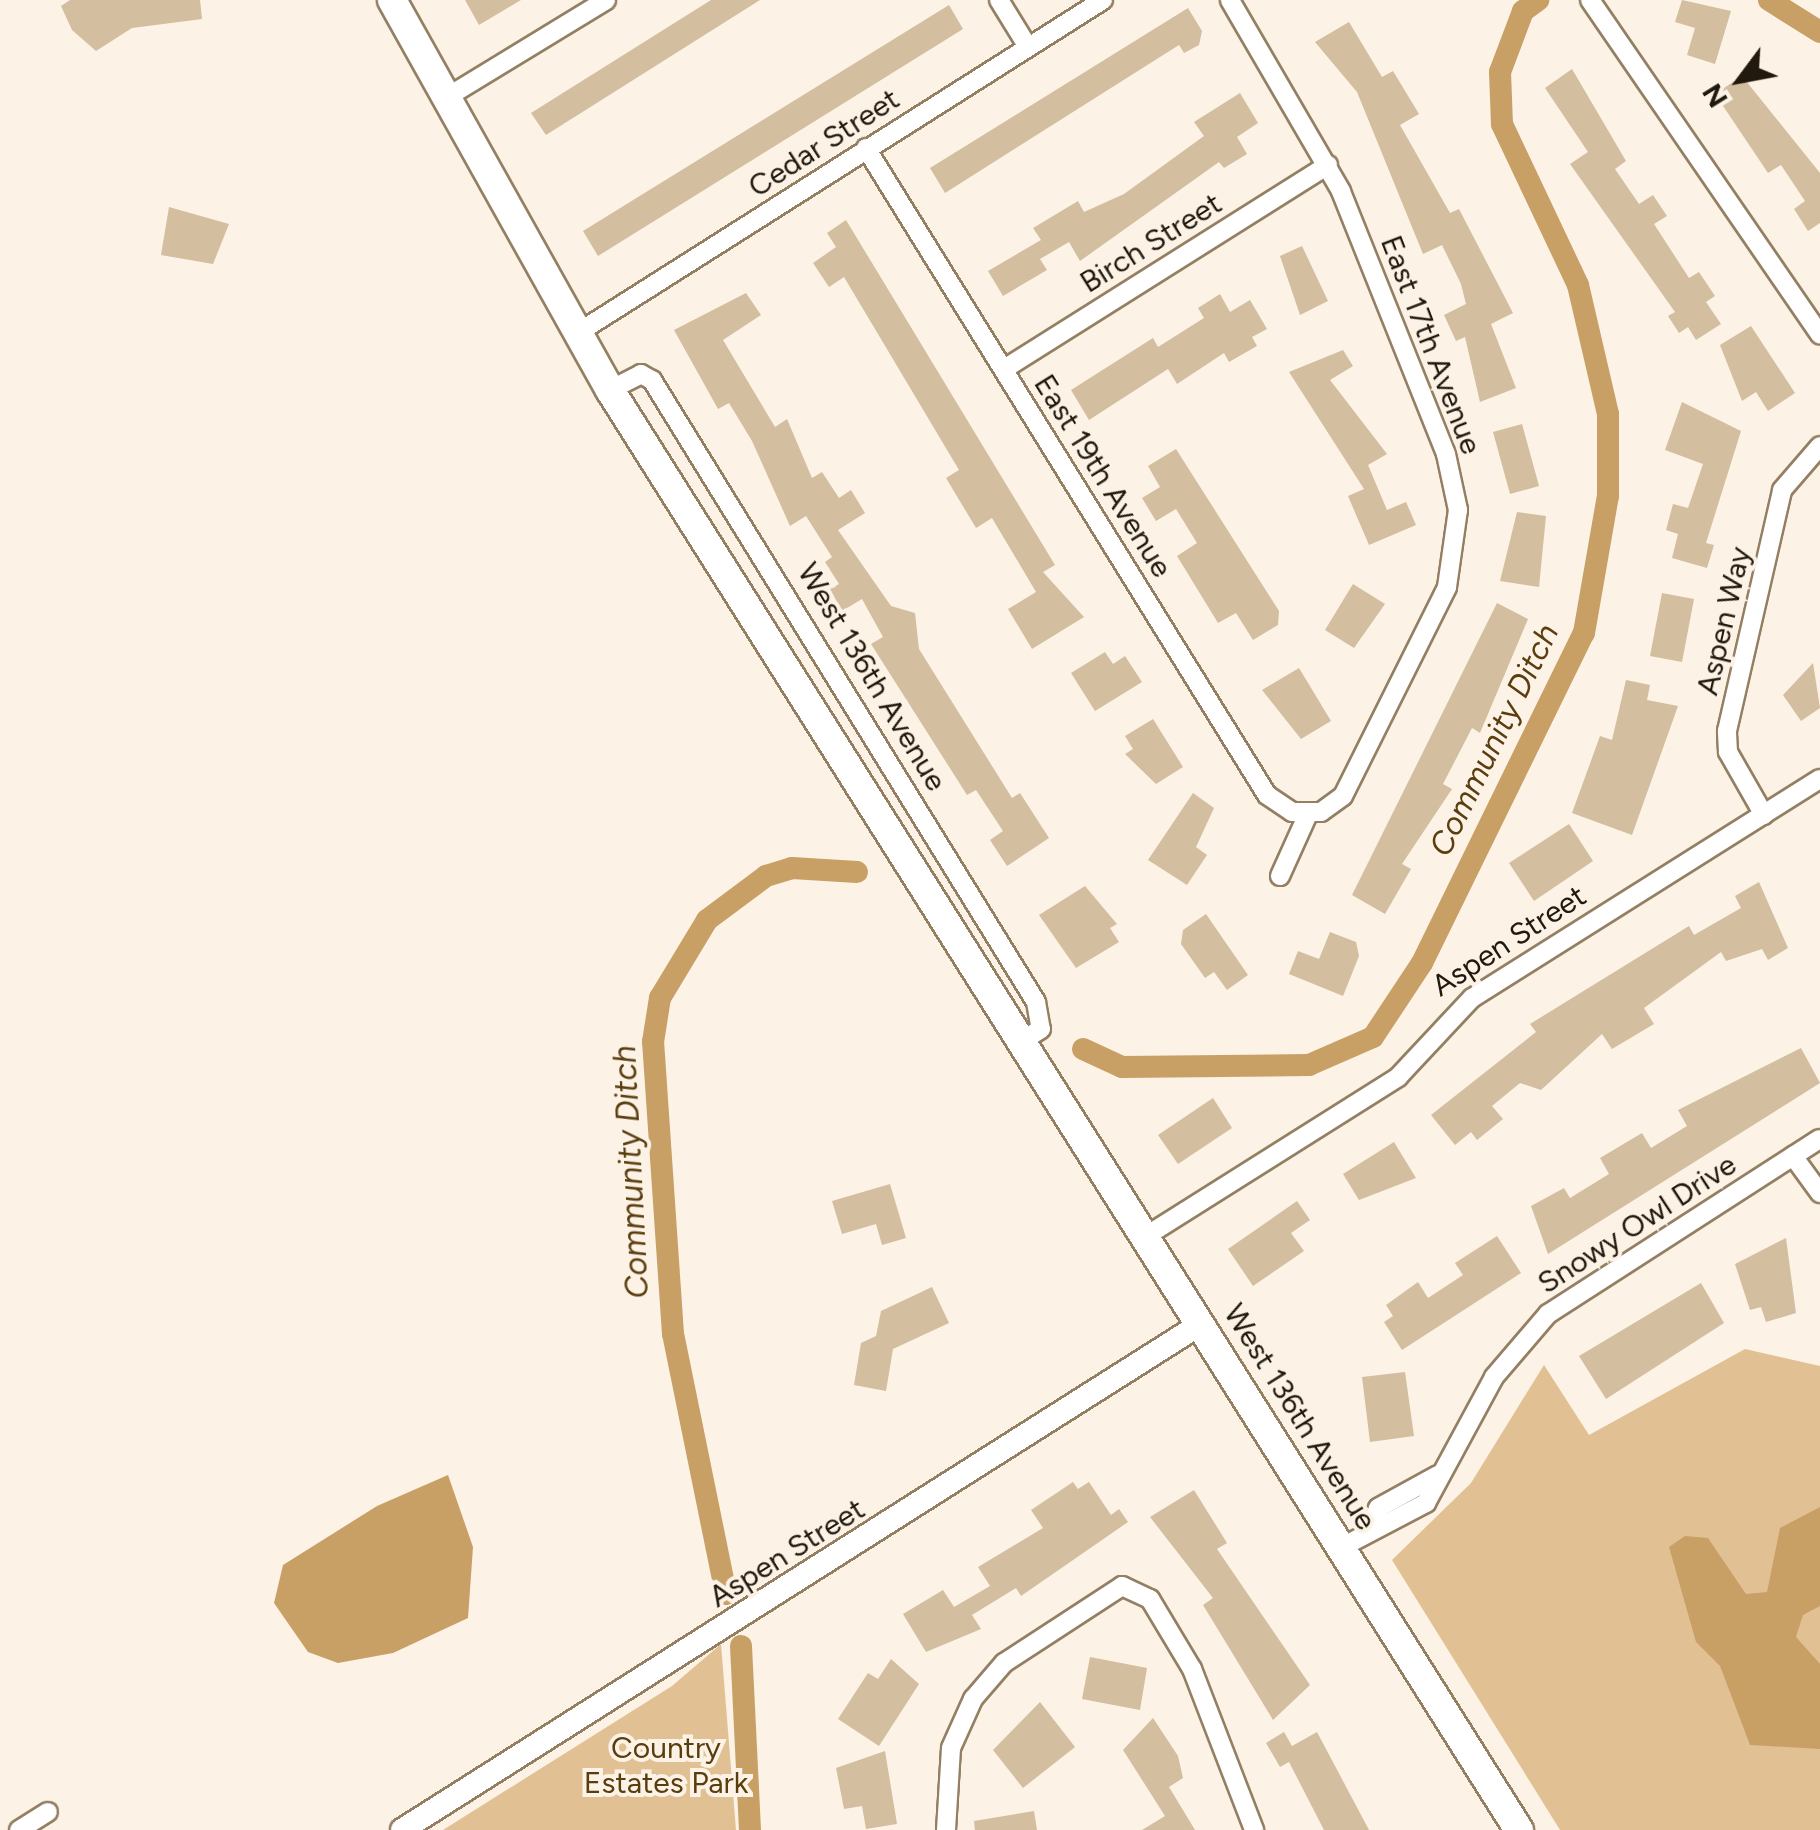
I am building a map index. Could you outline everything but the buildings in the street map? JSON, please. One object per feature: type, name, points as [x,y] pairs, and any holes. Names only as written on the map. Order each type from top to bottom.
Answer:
[{"type":"main road","name":"West 136th Avenue","points":[[392,0],[610,390],[1020,1042],[1344,1546],[1519,1830]]},
{"type":"street","points":[[449,96],[606,0]]},
{"type":"street","points":[[999,0],[1028,47]]},
{"type":"street","name":"Cedar Street","points":[[576,334],[1103,0]]},
{"type":"street","name":"East 17th Avenue","points":[[1230,0],[1328,165],[1446,454],[1458,533],[1446,587],[1342,796],[1308,814]]},
{"type":"street","points":[[1590,0],[1820,335]]},
{"type":"street","name":"East 19th Avenue","points":[[866,148],[1268,795],[1308,814]]},
{"type":"street","name":"Birch Street","points":[[1004,369],[1328,165]]},
{"type":"street","name":"West 136th Avenue","points":[[610,390],[641,374],[652,380],[1036,1002],[1041,1029],[1020,1042]]},
{"type":"street","name":"Aspen Way","points":[[1764,815],[1728,752],[1727,731],[1782,490],[1820,446]]},
{"type":"street","name":"Aspen Street","points":[[1146,1236],[1398,1077],[1444,1017],[1472,998],[1820,779]]},
{"type":"street","points":[[1280,876],[1308,814]]},
{"type":"street","name":"Snowy Owl Drive","points":[[1344,1546],[1370,1528],[1392,1528],[1426,1502],[1489,1372],[1586,1284],[1820,1140]]},
{"type":"street","points":[[1792,1156],[1820,1193]]},
{"type":"street","name":"Aspen Street","points":[[402,1830],[1202,1323]]},
{"type":"street","points":[[946,1830],[951,1748],[980,1690],[1029,1644],[1129,1586],[1150,1599],[1192,1669],[1254,1830]]},
{"type":"street","points":[[18,1830],[48,1812]]},
{"type":"green space","points":[[1745,1349],[1820,1366],[1820,1830],[1560,1830],[1392,1560],[1471,1483],[1544,1365],[1589,1435]]},
{"type":"green space","name":"Country Estates Park","points":[[721,1644],[736,1830],[443,1830],[672,1686]]},
{"type":"shaded area","points":[[448,1475],[473,1547],[468,1618],[393,1653],[338,1663],[308,1652],[274,1603],[283,1565],[377,1506]]},
{"type":"shaded area","points":[[1820,1507],[1820,1606],[1803,1615],[1796,1637],[1820,1664],[1820,1749],[1750,1745],[1720,1666],[1696,1642],[1669,1547],[1685,1536],[1708,1538],[1746,1594],[1767,1592],[1780,1528]]},
{"type":"waterway","name":"Community Ditch","points":[[1083,1049],[1122,1067],[1309,1065],[1373,1037],[1422,963],[1584,633],[1608,496],[1608,414],[1578,285],[1502,124],[1500,72],[1523,11],[1538,0]]},
{"type":"waterway","name":"Community Ditch","points":[[1769,0],[1820,32]]},
{"type":"waterway","name":"Community Ditch","points":[[726,1594],[673,1334],[653,1042],[660,998],[707,920],[766,876],[792,868],[857,872]]},
{"type":"waterway","name":"Community Ditch","points":[[741,1646],[750,1830]]}]
